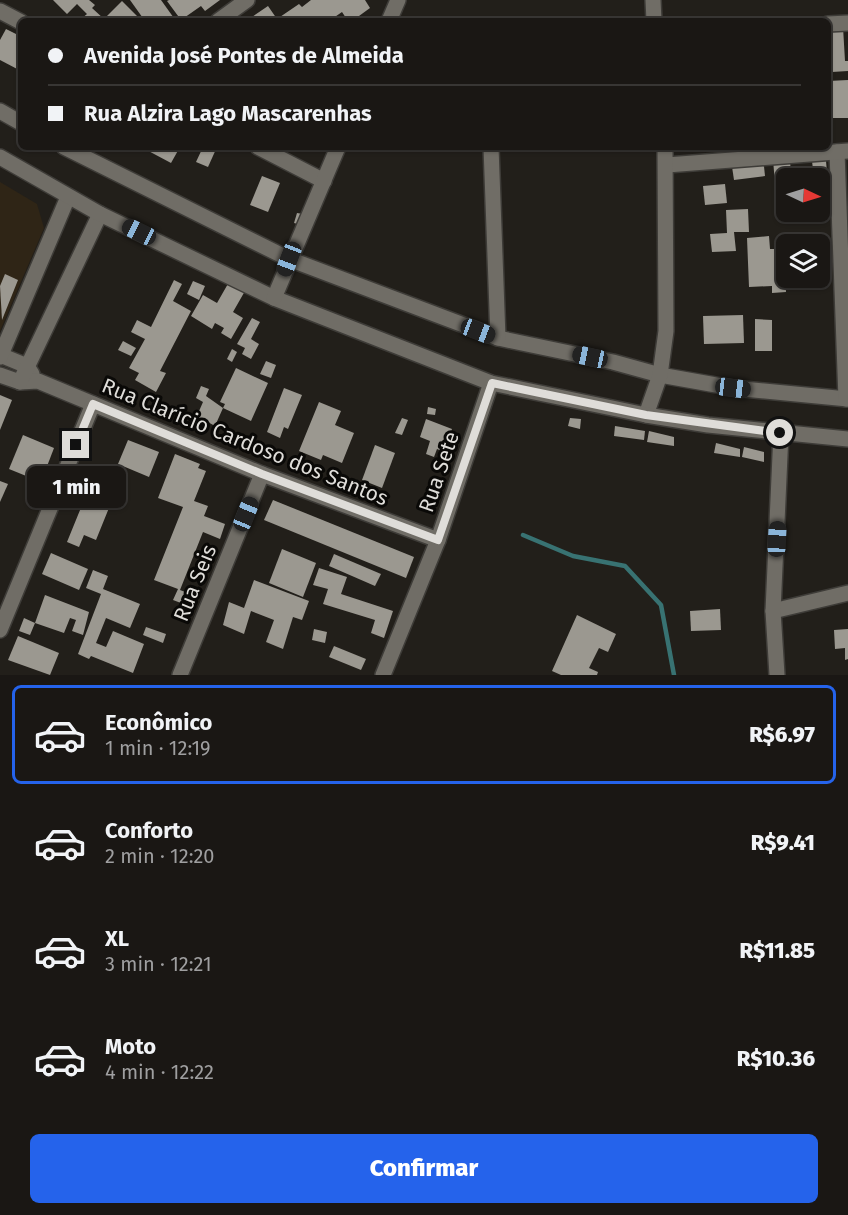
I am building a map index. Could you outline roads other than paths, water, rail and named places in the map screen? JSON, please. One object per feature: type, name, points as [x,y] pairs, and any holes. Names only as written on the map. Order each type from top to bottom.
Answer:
[{"type":"street","points":[[222,18],[247,0]]},
{"type":"street","points":[[390,18],[398,0]]},
{"type":"street","points":[[653,0],[654,18]]},
{"type":"street","points":[[0,11],[18,20]]},
{"type":"street","points":[[831,24],[848,23]]},
{"type":"street","points":[[0,111],[18,121]]},
{"type":"street","points":[[70,150],[289,259],[498,338],[614,362],[660,375],[733,388],[847,399],[843,151],[667,165]]},
{"type":"street","points":[[264,150],[324,181]]},
{"type":"street","points":[[274,298],[337,150]]},
{"type":"street","points":[[491,150],[498,338]]},
{"type":"street","points":[[646,415],[660,375],[666,332],[665,150]]},
{"type":"street","points":[[0,157],[100,214],[274,298],[492,383],[646,415],[780,433],[848,439]]},
{"type":"street","points":[[38,381],[27,366],[0,356],[68,197]]},
{"type":"street","points":[[20,382],[100,214]]},
{"type":"street","name":"Rua Clarício Cardoso dos Santos","points":[[0,375],[20,382],[38,381],[262,474],[438,540]]},
{"type":"street","name":"Rua Sete","points":[[383,675],[438,540],[492,383]]},
{"type":"street","points":[[0,630],[93,404]]},
{"type":"street","points":[[777,675],[773,610],[780,433]]},
{"type":"street","name":"Rua Seis","points":[[180,675],[262,474]]},
{"type":"street","points":[[773,610],[848,593]]},
{"type":"waterway","points":[[523,535],[573,556],[625,566],[661,605],[674,675]]}]
